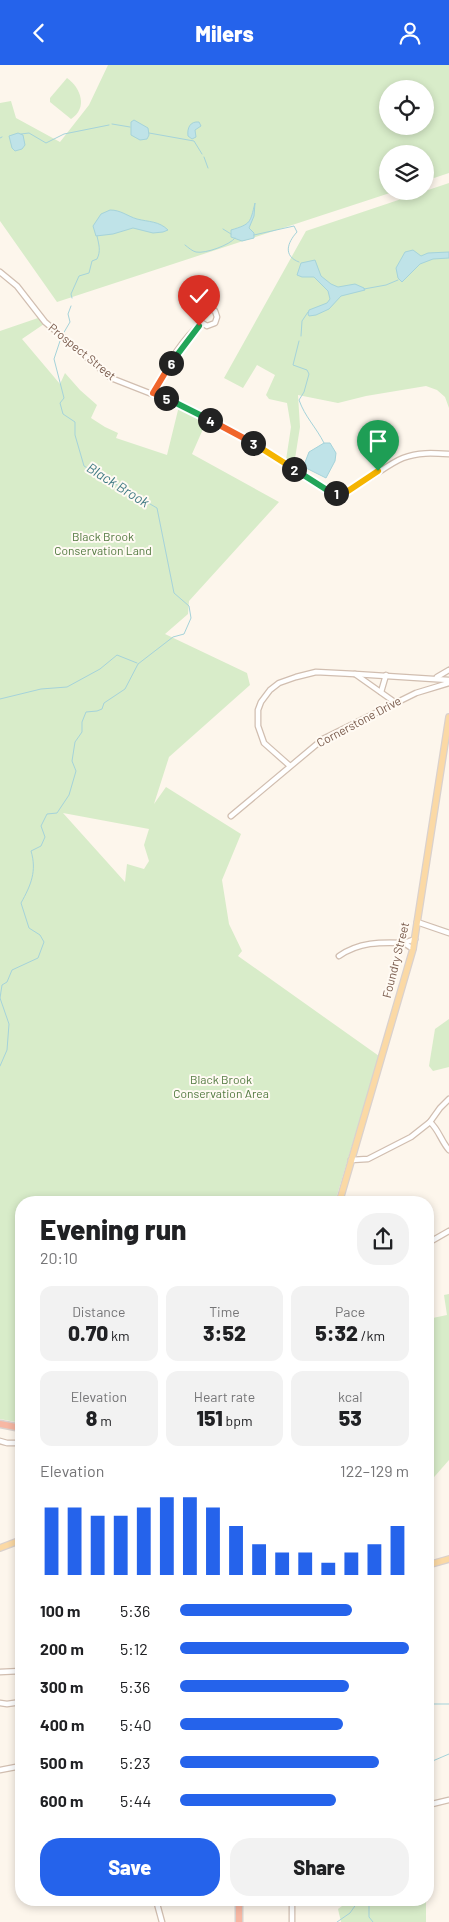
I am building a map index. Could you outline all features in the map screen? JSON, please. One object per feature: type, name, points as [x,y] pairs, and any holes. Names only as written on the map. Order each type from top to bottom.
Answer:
[{"type":"highway","points":[[0,1424],[15,1427]]},
{"type":"highway","points":[[239,1906],[239,1922]]},
{"type":"main road","name":"Foundry Street","points":[[341,1196],[413,949],[449,717]]},
{"type":"main road","points":[[0,1548],[15,1543]]},
{"type":"main road","points":[[434,1563],[449,1559]]},
{"type":"street","name":"Prospect Street","points":[[0,272],[17,286],[45,322],[108,376],[185,407],[258,445],[333,492],[341,493],[348,491],[388,465],[409,456],[424,453],[449,454]]},
{"type":"street","points":[[208,308],[215,311],[217,317],[215,323],[207,326],[202,323],[199,317],[201,311],[208,308]]},
{"type":"street","points":[[153,393],[178,352],[193,331],[202,323]]},
{"type":"street","points":[[434,678],[449,670]]},
{"type":"street","points":[[290,766],[267,746],[261,737],[258,714],[263,697],[280,683],[316,672],[434,678],[449,681]]},
{"type":"street","points":[[355,674],[396,703]]},
{"type":"street","points":[[381,692],[386,675]]},
{"type":"street","points":[[433,687],[434,678]]},
{"type":"street","name":"Cornerstone Drive","points":[[231,816],[323,739],[396,703],[449,681]]},
{"type":"street","points":[[417,922],[449,933]]},
{"type":"street","points":[[339,956],[349,949],[366,944],[404,943],[415,939]]},
{"type":"street","points":[[404,943],[413,949]]},
{"type":"street","points":[[351,1160],[368,1159],[412,1137],[430,1122],[449,1099]]},
{"type":"street","points":[[430,1122],[436,1127],[442,1143],[449,1150]]},
{"type":"street","points":[[434,1240],[449,1231]]},
{"type":"street","points":[[0,1441],[15,1443]]},
{"type":"street","points":[[0,1672],[15,1671]]},
{"type":"street","points":[[0,1703],[15,1703]]},
{"type":"street","points":[[0,1770],[15,1767]]},
{"type":"street","points":[[434,1804],[449,1800]]},
{"type":"street","points":[[158,1906],[162,1922]]},
{"type":"street","points":[[292,1906],[292,1922]]},
{"type":"green space","points":[[108,65],[449,65],[449,173],[434,178],[434,145],[379,145],[379,197],[57,302],[0,221],[0,103],[11,101],[16,118],[60,142],[89,105]]},
{"type":"green space","points":[[67,78],[76,87],[81,98],[80,109],[71,119],[50,102],[50,98]]},
{"type":"green space","points":[[449,183],[449,408],[445,397],[437,390],[426,386],[366,396],[338,403],[298,395],[300,427],[294,465],[286,460],[291,427],[287,403],[269,399],[266,395],[275,375],[257,365],[243,388],[224,378],[306,231],[398,200],[434,200],[434,188]]},
{"type":"green space","points":[[38,318],[44,324],[22,339],[60,384],[65,373],[97,405],[91,418],[118,433],[116,438],[167,455],[179,406],[207,420],[192,454],[279,502],[189,601],[188,614],[165,634],[247,673],[250,685],[169,757],[154,804],[166,787],[241,834],[222,880],[229,924],[242,951],[238,956],[379,1056],[337,1196],[15,1196],[15,1422],[0,1419],[0,331]],"holes":[[[63,813],[149,829],[144,845],[149,861],[144,869],[127,864],[125,882]]]},
{"type":"green space","points":[[449,1019],[449,1067],[433,1071],[429,1066],[435,1029]]},
{"type":"green space","points":[[449,1294],[449,1460],[434,1477],[434,1318],[447,1315],[444,1295]]},
{"type":"green space","points":[[342,1906],[426,1906],[426,1922],[341,1922],[338,1909]]},
{"type":"water","points":[[134,120],[148,128],[149,135],[147,139],[140,140],[131,135],[131,122]]},
{"type":"water","points":[[199,122],[201,126],[195,130],[196,137],[192,139],[188,136],[188,130],[191,124]]},
{"type":"water","points":[[18,133],[23,135],[25,145],[22,149],[15,151],[12,148],[9,136]]},
{"type":"water","points":[[255,203],[254,216],[249,228],[254,233],[254,238],[242,241],[231,237],[231,230],[249,222]]},
{"type":"water","points":[[110,210],[157,223],[168,230],[153,233],[133,228],[113,234],[96,236],[93,226],[101,214]]},
{"type":"water","points":[[413,250],[421,256],[428,253],[449,252],[449,258],[433,259],[420,264],[402,282],[398,278],[396,268],[405,252]]},
{"type":"water","points":[[315,260],[321,276],[331,284],[338,287],[355,284],[365,290],[341,296],[329,309],[309,316],[309,310],[327,303],[330,299],[328,291],[314,277],[297,275],[301,263]]},
{"type":"water","points":[[324,443],[330,443],[336,453],[335,461],[326,478],[306,468],[304,465],[309,452]]},
{"type":"waterway","points":[[112,124],[130,127]]},
{"type":"waterway","points":[[21,134],[29,133],[46,143],[64,134],[109,125]]},
{"type":"waterway","points":[[149,133],[194,141],[202,154]]},
{"type":"waterway","points":[[204,157],[208,168]]},
{"type":"waterway","name":"Black Brook","points":[[254,235],[294,226],[297,232],[291,240],[288,249],[291,256],[299,262]]},
{"type":"waterway","points":[[223,229],[231,234]]},
{"type":"waterway","name":"Black Brook","points":[[72,298],[71,294],[79,276],[89,273],[92,261],[97,259],[99,253],[97,236]]},
{"type":"waterway","name":"Black Brook","points":[[185,245],[195,252],[205,252],[223,246],[235,238]]},
{"type":"waterway","name":"Black Brook","points":[[364,289],[386,285],[398,280]]},
{"type":"waterway","name":"Black Brook","points":[[63,334],[70,322],[68,314],[71,306]]},
{"type":"waterway","points":[[301,336],[302,321],[308,312]]},
{"type":"waterway","name":"Black Brook","points":[[0,998],[2,985],[7,982],[12,970],[38,958],[44,942],[40,935],[29,928],[21,903],[32,878],[33,858],[31,851],[41,846],[45,837],[41,826],[47,814],[57,813],[69,795],[76,771],[72,761],[75,742],[82,732],[82,722],[86,712],[102,709],[104,703],[125,689],[138,664],[173,637],[184,634],[191,618],[189,606],[174,593],[157,508],[84,466],[75,435],[75,422],[63,414],[60,403],[64,398],[54,359],[61,338]]},
{"type":"waterway","points":[[299,341],[293,365],[307,370],[309,374],[304,392],[299,400],[304,412],[324,443]]},
{"type":"waterway","points":[[0,699],[41,689],[67,687],[100,669],[117,655],[137,663]]},
{"type":"waterway","name":"Black Brook","points":[[0,998],[9,1024],[7,1050],[0,1066]]},
{"type":"waterway","points":[[434,1704],[449,1704]]},
{"type":"waterway","points":[[434,1760],[449,1754]]},
{"type":"waterway","points":[[337,1922],[350,1913],[355,1906]]},
{"type":"waterway","points":[[369,1906],[369,1917],[373,1922]]},
{"type":"route","points":[[199,326],[193,331],[178,352],[153,393],[185,407],[258,445],[331,492],[346,492],[378,471]]},
{"type":"park label","name":"Black Brook Conservation Land","points":[[103,544]]},
{"type":"park label","name":"Black Brook Conservation Area","points":[[221,1087]]}]
